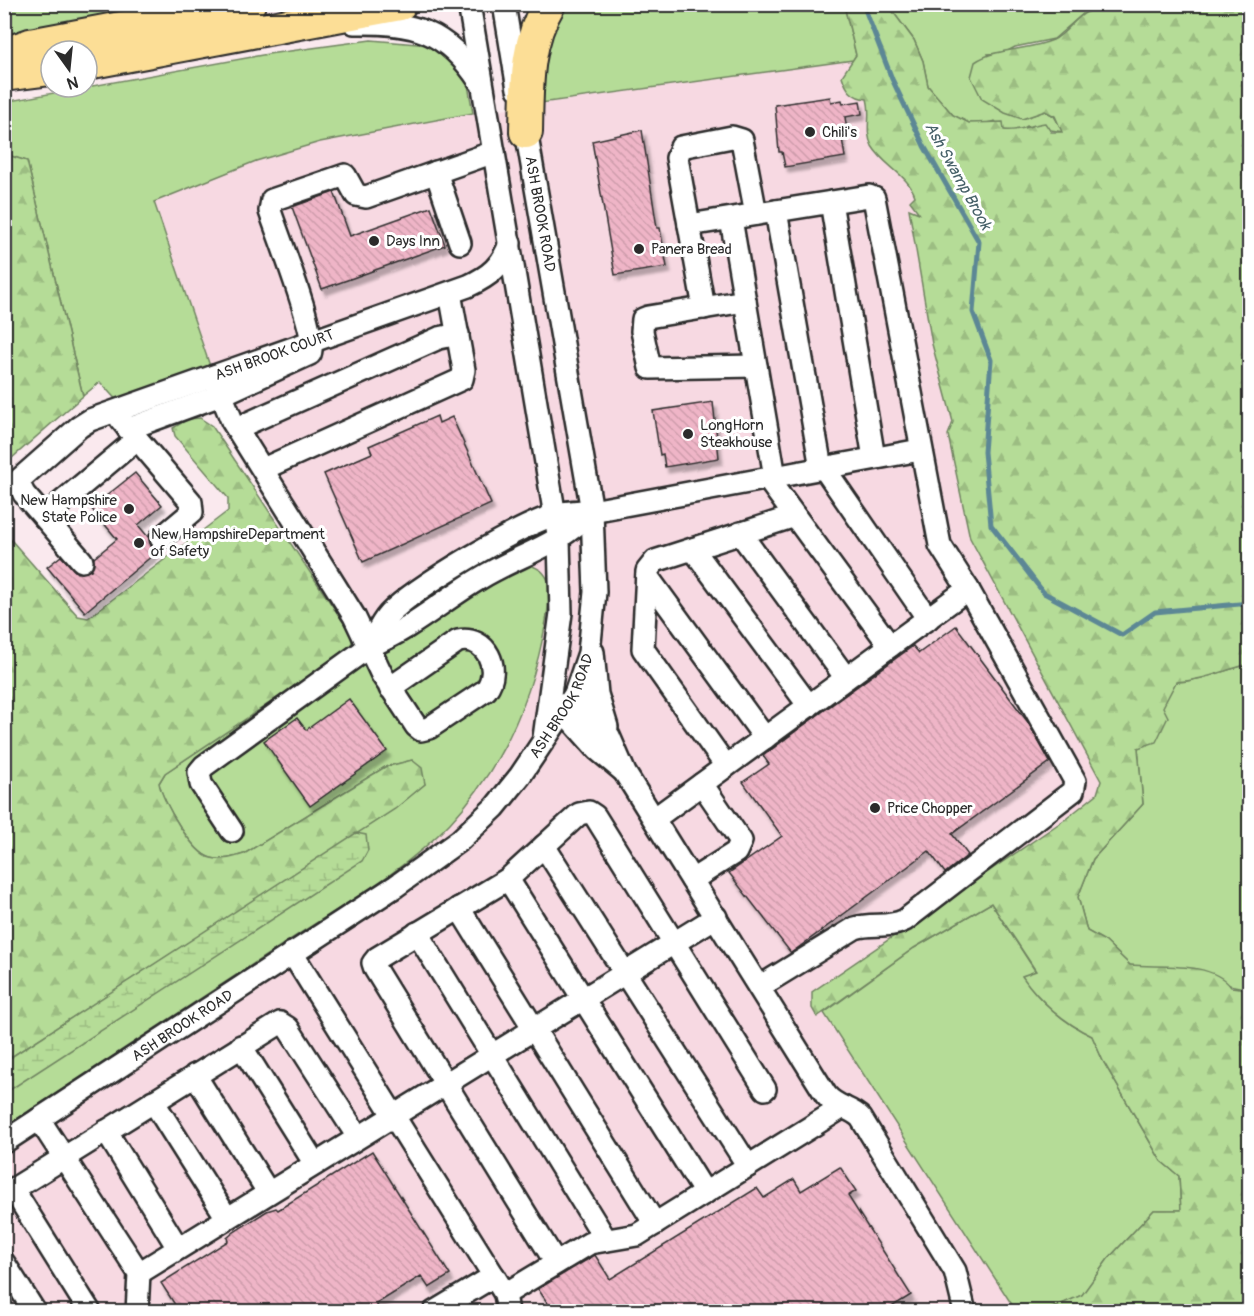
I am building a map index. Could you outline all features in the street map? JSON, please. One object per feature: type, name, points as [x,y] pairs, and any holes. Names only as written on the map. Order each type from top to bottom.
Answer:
[{"type":"highway","points":[[4,54],[30,45],[249,4]]},
{"type":"highway","points":[[99,61],[400,4]]},
{"type":"highway","points":[[526,132],[529,64],[534,38],[549,4]]},
{"type":"highway","points":[[4,75],[39,71]]},
{"type":"street","points":[[469,4],[559,540],[561,613],[548,694],[544,739]]},
{"type":"street","name":"ASH BROOK ROAD","points":[[4,1142],[396,886],[460,840],[495,807],[520,776],[575,694],[589,653],[593,627],[595,545],[504,4]]},
{"type":"street","points":[[296,24],[362,23],[418,28],[437,36],[457,51],[483,88]]},
{"type":"street","points":[[704,308],[678,152],[687,145],[732,137],[742,140],[766,213],[822,468],[928,618]]},
{"type":"street","points":[[312,342],[300,297],[269,204],[272,200],[340,176],[348,177],[354,191],[360,197],[494,152]]},
{"type":"street","points":[[436,172],[460,243]]},
{"type":"street","points":[[689,225],[869,196],[874,198],[878,204],[920,450],[940,545],[968,589],[1073,776],[1075,787],[1073,791],[905,920],[889,926],[863,925],[855,928],[759,987]]},
{"type":"street","points":[[831,202],[874,458]]},
{"type":"street","points":[[731,219],[756,366],[771,478],[795,516],[890,646]]},
{"type":"street","name":"ASH BROOK COURT","points":[[390,688],[458,641],[464,640],[474,641],[481,647],[488,655],[494,672],[492,682],[486,690],[424,730],[416,726],[390,688],[374,660],[370,646],[237,428],[217,386],[312,342],[450,293],[491,274],[500,266],[510,243]]},
{"type":"street","points":[[263,469],[462,378],[464,370],[450,293]]},
{"type":"street","points":[[745,301],[643,319],[642,331],[650,368],[756,366]]},
{"type":"street","points":[[237,428],[439,338],[458,334]]},
{"type":"street","points":[[82,561],[20,489],[20,479],[79,427],[114,412],[217,386]]},
{"type":"street","points":[[44,518],[133,434],[217,386]]},
{"type":"street","points":[[114,412],[188,497],[192,507],[192,512],[161,538]]},
{"type":"street","points":[[370,646],[382,622],[391,612],[427,586],[489,548],[555,514],[591,511],[920,450]]},
{"type":"street","points":[[232,831],[201,784],[199,772],[370,646],[395,636],[482,577],[559,540],[591,511]]},
{"type":"street","points":[[726,766],[643,649],[647,576],[651,563],[795,516]]},
{"type":"street","points":[[740,533],[846,678]]},
{"type":"street","points":[[693,549],[809,706]]},
{"type":"street","points":[[647,576],[765,738]]},
{"type":"street","points":[[654,819],[968,589]]},
{"type":"street","points":[[593,627],[595,682],[613,745],[625,773],[826,1095],[832,1102],[861,1118],[955,1271],[965,1311]]},
{"type":"street","points":[[548,694],[604,757],[625,773]]},
{"type":"street","points":[[575,694],[600,724],[613,745]]},
{"type":"street","points":[[692,880],[736,852],[741,841],[702,784]]},
{"type":"street","points":[[556,1263],[444,1084],[373,963],[383,953],[508,879],[579,814],[589,812],[595,816],[765,1089]]},
{"type":"street","points":[[544,846],[748,1166]]},
{"type":"street","points":[[508,879],[705,1193]]},
{"type":"street","points":[[459,908],[655,1224]]},
{"type":"street","points":[[139,1273],[716,917]]},
{"type":"street","points":[[417,933],[606,1240]]},
{"type":"street","points":[[292,953],[502,1294]]},
{"type":"street","points":[[90,1311],[9,1192],[275,1025],[284,1024],[358,1137]]},
{"type":"street","points":[[241,1046],[315,1164]]},
{"type":"street","points":[[195,1075],[268,1192]]},
{"type":"street","points":[[153,1101],[227,1218]]},
{"type":"street","points":[[434,1311],[502,1294],[590,1243],[637,1235],[843,1107]]},
{"type":"street","points":[[39,1119],[139,1273],[137,1311]]},
{"type":"street","points":[[106,1131],[178,1248]]},
{"type":"street","points":[[4,1263],[35,1311]]},
{"type":"shaded area","points":[[883,55],[1120,789],[817,1001],[1016,1311],[5,1312],[5,1127],[384,878],[539,660],[549,601],[549,582],[430,620],[403,643],[370,646],[214,376],[154,202],[256,161],[321,142],[473,113]]},
{"type":"green space","points":[[1164,4],[1249,5],[1249,664],[1204,677],[1176,682],[1163,707],[1168,717],[1156,742],[1138,748],[1143,804],[1093,859],[1078,897],[1087,931],[1105,941],[1130,965],[1198,969],[1222,978],[1231,987],[1249,989],[1249,1311],[1046,1311],[1082,1295],[1108,1259],[1154,1210],[1181,1210],[1179,1176],[1161,1161],[1103,1061],[1092,1036],[1072,1025],[1053,1010],[1022,976],[1036,971],[991,903],[914,948],[817,1017],[812,1008],[812,992],[1067,818],[1097,794],[1101,781],[970,538],[948,435],[953,422],[932,344],[909,209],[919,213],[910,201],[915,196],[907,182],[872,146],[869,135],[867,99],[854,95],[848,89],[842,76],[856,55],[844,5],[888,5],[914,40],[923,61],[928,86],[953,115],[969,123],[1003,122],[1004,130],[1045,123],[1051,132],[1062,132],[1055,116],[1045,111],[1022,119],[1005,113],[982,99],[971,77],[975,62],[1003,51],[1053,40],[1085,13],[1099,9]]},
{"type":"green space","points":[[5,5],[148,5],[5,35]]},
{"type":"green space","points":[[561,5],[844,5],[856,55],[853,60],[541,103],[541,59]]},
{"type":"green space","points":[[888,5],[1108,5],[1083,14],[1054,39],[1015,47],[1004,53],[988,54],[1022,119],[1045,111],[1054,116],[1063,132],[1027,126],[1017,132],[1003,130],[995,121],[982,124],[969,123],[953,115],[928,86],[923,61],[914,40]]},
{"type":"green space","points":[[371,40],[429,45],[439,51],[467,79],[473,113],[320,142],[256,161],[154,202],[211,369],[120,404],[100,382],[83,396],[27,161],[5,154],[4,102],[39,96],[39,99],[99,99],[99,85],[268,54]]},
{"type":"green space","points":[[4,154],[27,161],[83,396],[5,464]]},
{"type":"green space","points":[[200,418],[212,426],[350,632],[352,642],[347,651],[165,773],[159,783],[161,791],[179,826],[204,854],[215,859],[228,858],[244,854],[385,767],[412,760],[422,768],[425,784],[395,809],[5,1061],[4,532],[78,616],[88,618],[228,511],[228,498],[175,436],[173,428],[188,419]]},
{"type":"green space","points":[[524,564],[542,571],[549,585],[546,621],[533,676],[513,729],[500,754],[486,778],[450,823],[413,857],[371,888],[5,1127],[5,1061],[394,809],[425,784],[412,760],[385,767],[244,854],[219,859],[204,854],[179,826],[161,791],[159,783],[165,773],[347,651],[352,642],[370,646],[403,643],[430,620]]},
{"type":"green space","points":[[1249,664],[1249,989],[1130,965],[1105,941],[1087,931],[1078,897],[1093,859],[1143,804],[1138,748],[1176,682],[1204,677]]},
{"type":"green space","points":[[356,833],[366,835],[368,850],[362,861],[5,1093],[5,1061]]},
{"type":"green space","points":[[991,903],[1036,972],[1023,976],[1053,1011],[1092,1036],[1103,1061],[1161,1161],[1179,1176],[1181,1210],[1154,1210],[1108,1259],[1082,1295],[1046,1311],[1016,1311],[824,1013],[914,948]]},
{"type":"building","name":"Chili's","points":[[830,97],[831,102],[842,100],[843,104],[860,101],[862,114],[845,117],[847,131],[841,132],[845,157],[785,167],[782,152],[779,152],[775,105]]},
{"type":"building","points":[[642,130],[657,228],[660,228],[667,267],[615,275],[592,141]]},
{"type":"building","name":"Days Inn","points":[[334,192],[350,236],[431,207],[445,245],[322,289],[292,207]]},
{"type":"building","name":"LongHorn Steakhouse","points":[[713,402],[719,458],[665,467],[663,454],[660,455],[653,411]]},
{"type":"building","points":[[437,416],[439,423],[452,417],[491,504],[363,562],[324,474],[372,453],[369,446]]},
{"type":"building","name":"New HampshireDepartment of Safety","points":[[135,473],[162,505],[138,525],[149,538],[151,546],[159,550],[85,612],[47,567],[61,556],[77,573],[91,570],[94,558],[117,539],[91,508]]},
{"type":"building","name":"Price Chopper","points":[[956,626],[1027,721],[1050,762],[952,834],[968,855],[945,873],[929,851],[791,953],[729,873],[782,836],[743,782],[769,764],[763,756],[800,728],[913,646],[919,653]]},
{"type":"building","points":[[349,699],[387,751],[310,806],[264,741],[297,718],[306,730]]},
{"type":"building","points":[[372,1151],[450,1275],[429,1288],[421,1276],[376,1304],[381,1311],[179,1311],[161,1283],[228,1241],[227,1238],[234,1232],[267,1211],[276,1208],[278,1210]]},
{"type":"building","points":[[840,1167],[856,1191],[848,1196],[911,1295],[885,1311],[553,1311],[538,1289],[595,1255],[610,1279],[757,1188],[764,1198],[794,1179],[801,1191]]},
{"type":"waterway","name":"Ash Swamp Brook","points":[[863,4],[892,79],[924,146],[979,242],[973,312],[991,360],[984,452],[991,525],[1044,593],[1122,635],[1155,612],[1250,603]]},
{"type":"place","name":"Chili's","points":[[810,132]]},
{"type":"place","name":"Days Inn","points":[[374,241]]},
{"type":"place","name":"Panera Bread","points":[[639,249]]},
{"type":"place","name":"LongHorn Steakhouse","points":[[688,434]]},
{"type":"place","name":"New Hampshire State Police","points":[[129,509]]},
{"type":"place","name":"New HampshireDepartment of Safety","points":[[139,543]]},
{"type":"place","name":"Price Chopper","points":[[875,808]]}]
